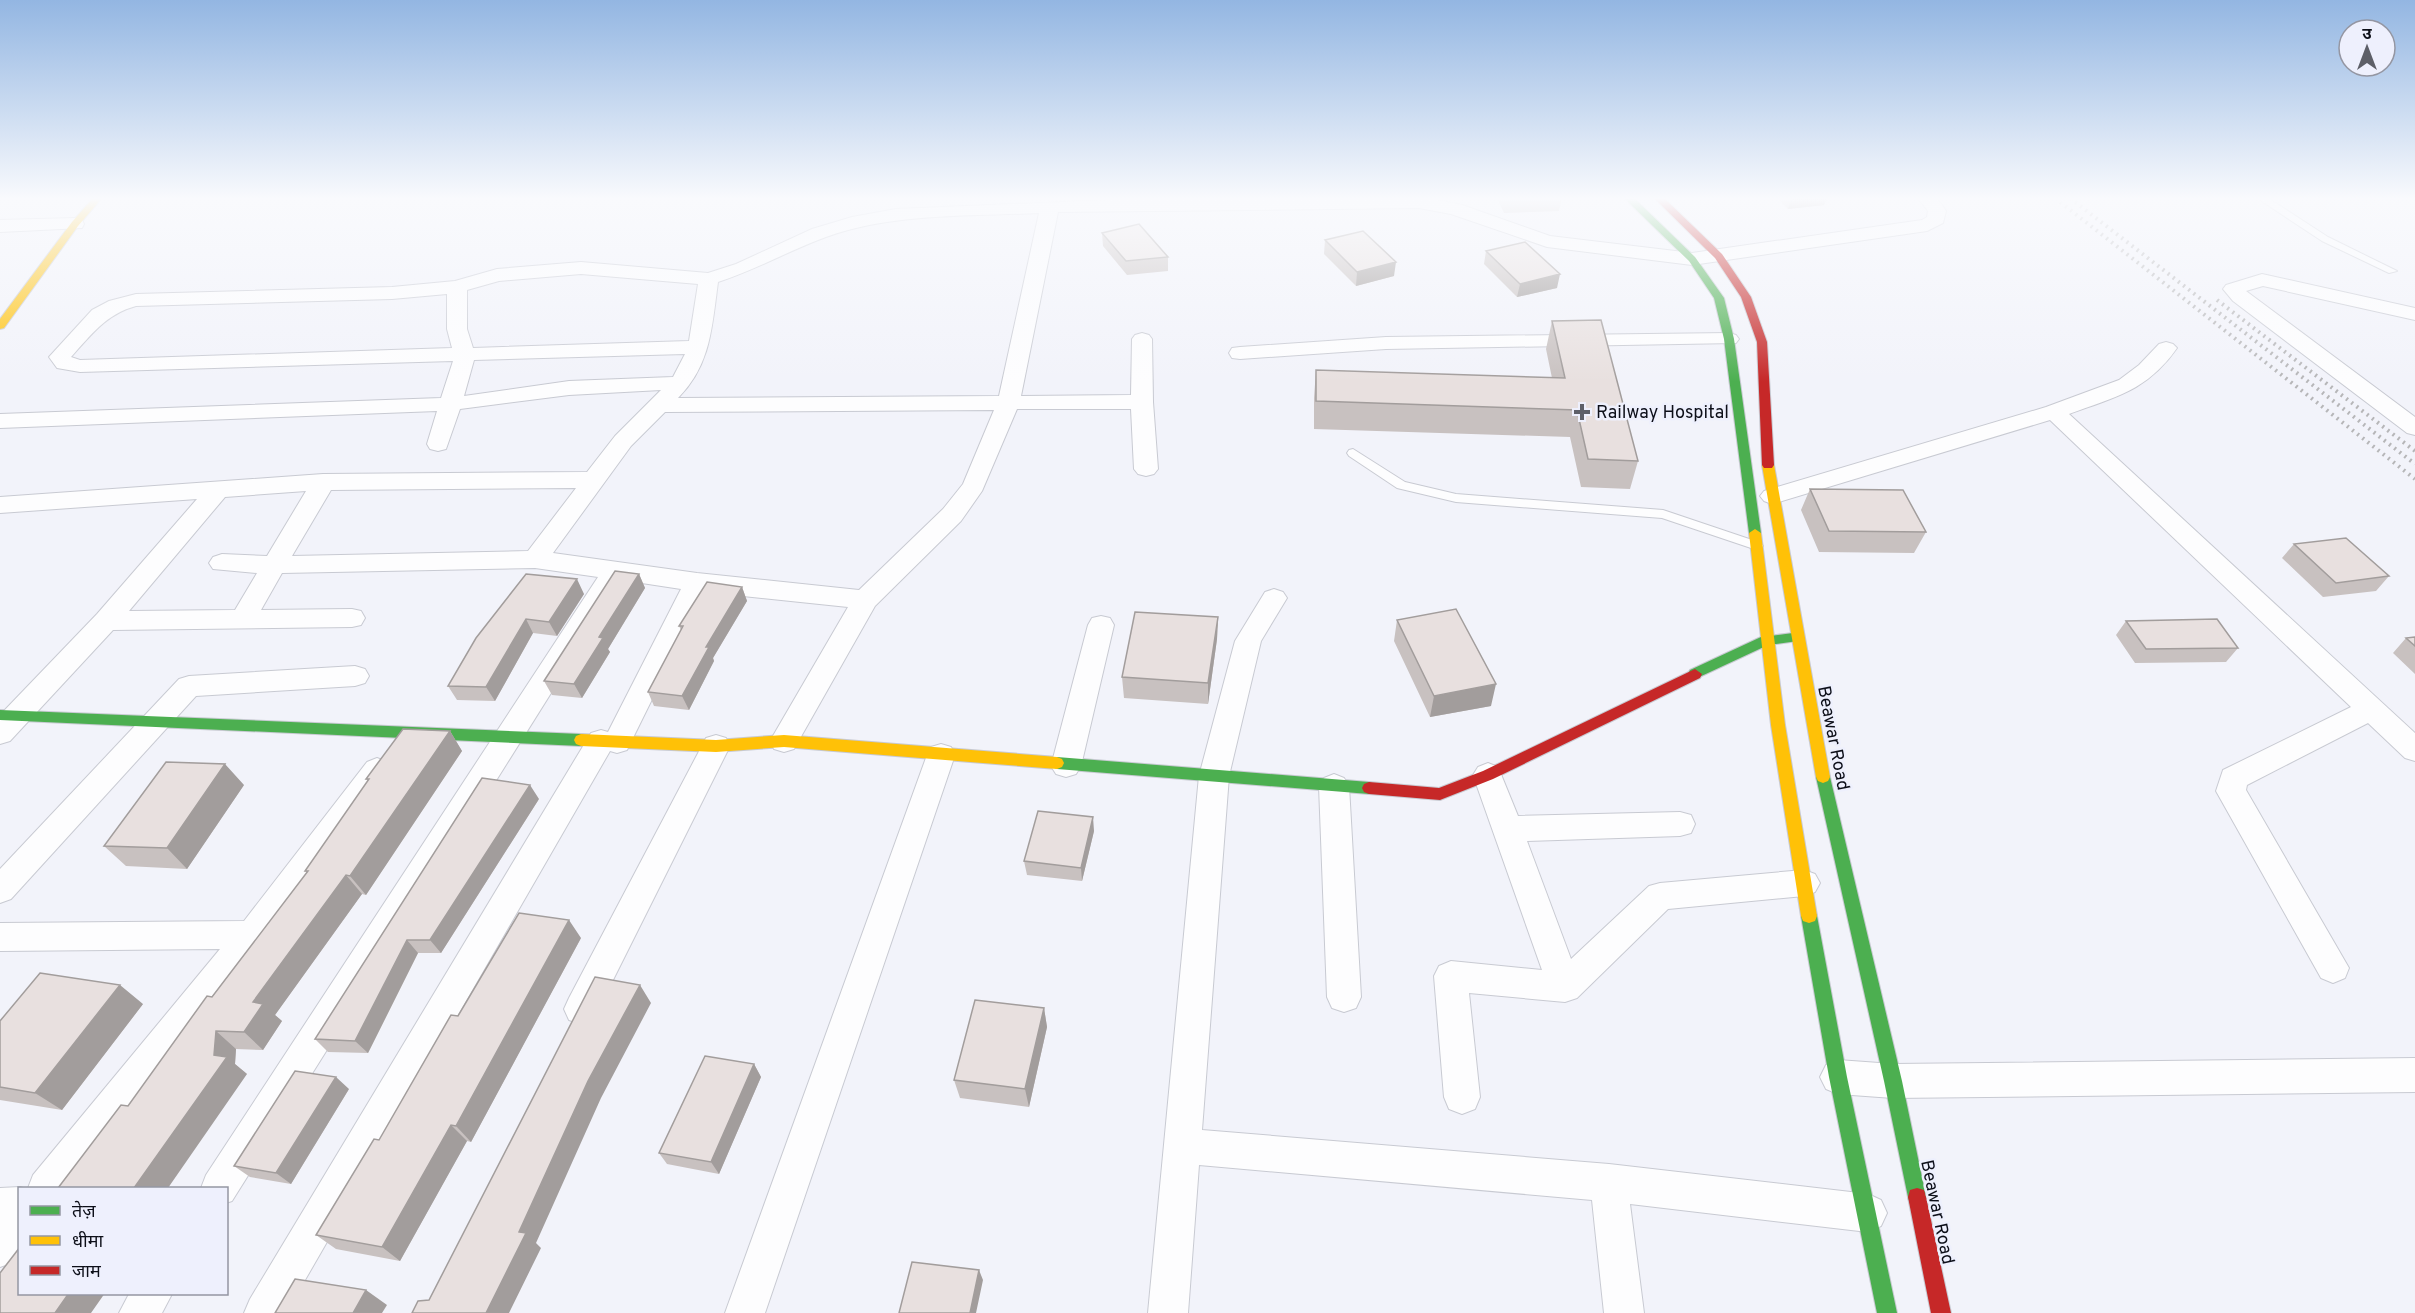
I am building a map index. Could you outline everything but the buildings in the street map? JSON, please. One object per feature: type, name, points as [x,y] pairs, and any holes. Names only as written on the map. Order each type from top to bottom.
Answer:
[{"type":"main road","points":[[0,326],[49,259]]},
{"type":"main road","name":"Beawar Road","points":[[1722,259],[1746,297],[1762,342],[1766,447],[1765,492],[1757,546],[1784,773],[1838,1077],[1869,1213],[1887,1313]]},
{"type":"main road","name":"Beawar Road","points":[[1692,260],[1719,298],[1729,339],[1742,442],[1765,492],[1783,554],[1824,784],[1893,1081],[1941,1313]]},
{"type":"main road","points":[[6,722],[157,723],[716,746],[784,741],[941,755],[980,756],[1066,766],[1440,794],[1488,775],[1767,640],[1797,638]]},
{"type":"street","points":[[699,347],[465,356],[80,366],[65,363],[60,357],[99,314],[116,305],[136,300],[392,293],[457,287],[497,275],[581,268],[709,279],[762,259]]},
{"type":"street","points":[[784,741],[865,600],[952,515],[979,475],[1009,401],[1039,259]]},
{"type":"street","points":[[1686,259],[1696,259]]},
{"type":"street","points":[[535,559],[652,402],[681,383],[699,347],[709,279]]},
{"type":"street","points":[[2415,314],[2262,280],[2233,289],[2240,297],[2415,428]]},
{"type":"street","points":[[438,444],[465,356],[457,329],[457,287]]},
{"type":"street","points":[[1142,339],[1142,402],[1146,470]]},
{"type":"street","points":[[1240,353],[1386,343],[1729,339]]},
{"type":"street","points":[[1765,492],[2054,412],[2127,385],[2146,370],[2166,348]]},
{"type":"street","points":[[592,351],[652,402]]},
{"type":"street","points":[[0,421],[451,404],[569,388],[652,402],[1142,402]]},
{"type":"street","points":[[2054,412],[2415,750]]},
{"type":"street","points":[[0,505],[323,482],[592,480]]},
{"type":"street","points":[[243,619],[323,482]]},
{"type":"street","points":[[6,722],[105,621],[218,490]]},
{"type":"street","points":[[222,563],[274,565],[535,559],[698,582],[865,600]]},
{"type":"street","points":[[220,1187],[615,570]]},
{"type":"street","points":[[264,1313],[609,741],[698,582]]},
{"type":"street","points":[[1168,1313],[1214,776],[1248,640],[1274,598]]},
{"type":"street","points":[[105,621],[352,618]]},
{"type":"street","points":[[1066,766],[1101,625]]},
{"type":"street","points":[[0,890],[189,686],[355,676]]},
{"type":"street","points":[[2333,968],[2231,791],[2233,778],[2372,709]]},
{"type":"street","points":[[47,1187],[252,935],[405,733]]},
{"type":"street","points":[[566,1037],[716,746]]},
{"type":"street","points":[[745,1313],[941,755]]},
{"type":"street","points":[[1488,775],[1565,987]]},
{"type":"street","points":[[1334,786],[1344,997]]},
{"type":"street","points":[[1508,829],[1680,824]]},
{"type":"street","points":[[1462,1097],[1451,976],[1565,987],[1660,896],[1804,883]]},
{"type":"street","points":[[0,937],[252,935]]},
{"type":"street","points":[[1838,1077],[1893,1081],[2415,1075]]},
{"type":"street","points":[[1181,1146],[1609,1183],[1869,1213]]},
{"type":"street","points":[[1609,1183],[1624,1313]]},
{"type":"street","points":[[0,1207],[18,1206]]},
{"type":"street","points":[[0,1248],[18,1225]]},
{"type":"street","points":[[140,1313],[151,1295]]},
{"type":"lane","points":[[2367,259],[2392,271]]},
{"type":"lane","points":[[1353,453],[1401,485],[1455,498],[1663,514],[1783,554]]},
{"type":"railway","points":[[2133,259],[2415,479]]},
{"type":"railway","points":[[2149,259],[2415,464]]},
{"type":"railway","points":[[2217,300],[2415,451]]},
{"type":"traffic: fast","points":[[1692,259],[1719,298],[1729,339],[1755,533]]},
{"type":"traffic: fast","points":[[1695,674],[1766,640],[1793,638]]},
{"type":"traffic: fast","points":[[0,715],[581,740]]},
{"type":"traffic: fast","points":[[1057,763],[1369,788]]},
{"type":"traffic: fast","points":[[1823,777],[1893,1081],[1917,1197]]},
{"type":"traffic: fast","points":[[1809,916],[1838,1077],[1887,1313]]},
{"type":"traffic: slow","points":[[0,326],[49,259]]},
{"type":"traffic: slow","points":[[1768,465],[1823,777]]},
{"type":"traffic: slow","points":[[1755,533],[1778,725],[1809,916]]},
{"type":"traffic: slow","points":[[581,740],[716,746],[784,741],[1057,763]]},
{"type":"traffic: jam","points":[[1721,259],[1746,297],[1762,342],[1768,465]]},
{"type":"traffic: jam","points":[[1369,788],[1440,794],[1488,775],[1695,674]]},
{"type":"traffic: jam","points":[[1917,1197],[1941,1313]]},
{"type":"place","name":"Railway Hospital","points":[[1582,412]]}]
